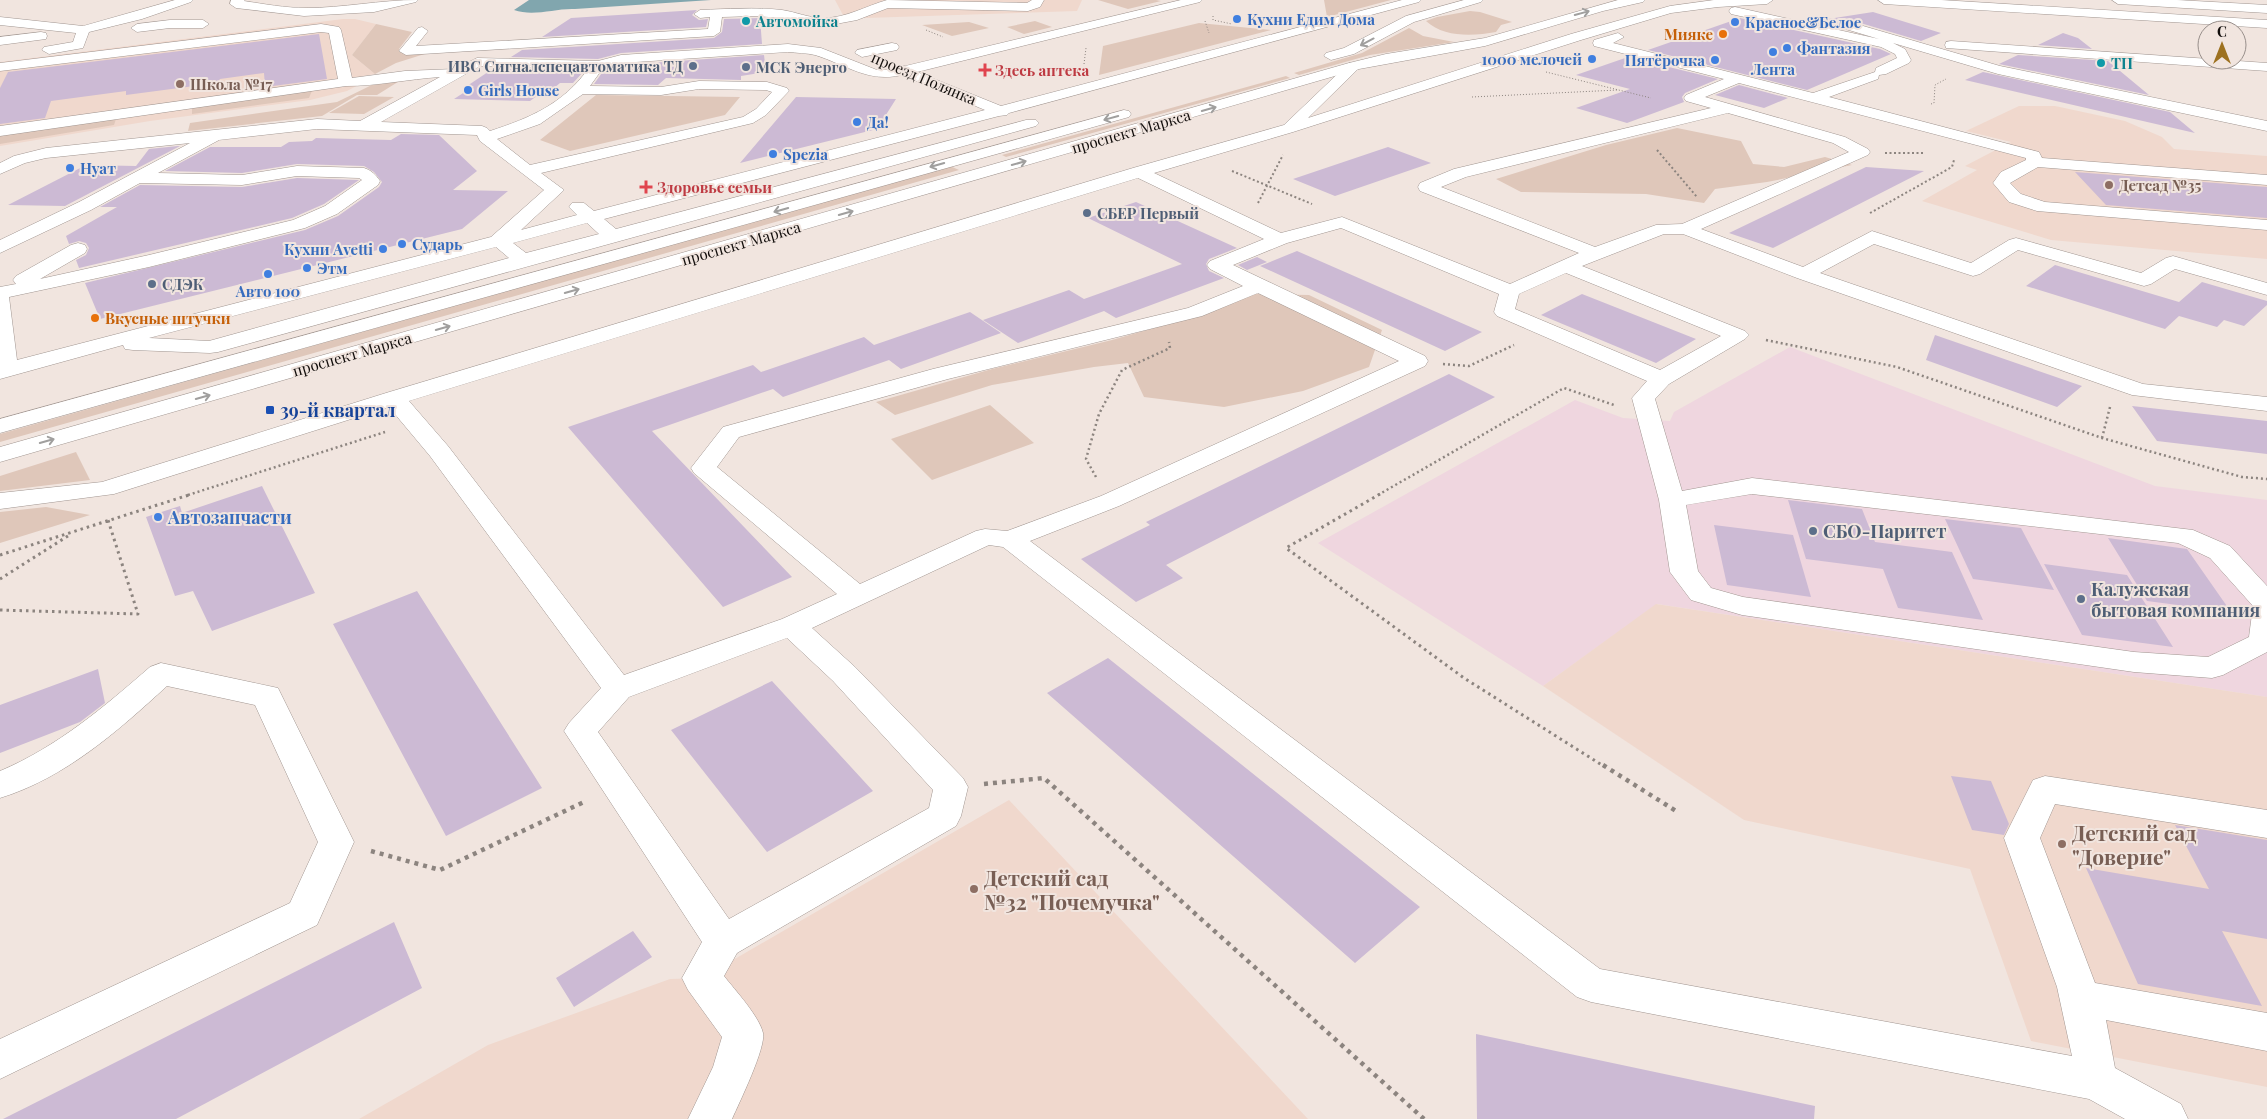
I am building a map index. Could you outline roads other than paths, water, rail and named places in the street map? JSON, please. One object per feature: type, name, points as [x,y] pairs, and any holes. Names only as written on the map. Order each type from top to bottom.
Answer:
[{"type":"main road","points":[[0,67],[81,40],[138,16],[186,0]]},
{"type":"main road","points":[[239,0],[236,1],[236,4],[304,12],[374,8],[412,0]]},
{"type":"main road","points":[[700,14],[774,13],[806,21],[825,22],[853,16],[888,2],[1028,7],[1036,4],[1038,0]]},
{"type":"main road","points":[[363,126],[456,72],[477,62],[598,65],[621,59],[788,48],[816,51],[875,74],[890,74],[1196,0]]},
{"type":"main road","points":[[0,298],[2,371],[997,110],[1319,31],[1415,0]]},
{"type":"main road","name":"проспект Маркса","points":[[1177,100],[1349,51],[1477,0]]},
{"type":"main road","name":"проспект Маркса","points":[[0,455],[1354,66],[1377,60],[1485,42],[1609,5],[1639,0]]},
{"type":"main road","points":[[0,501],[106,489],[394,398],[1138,172],[1288,129],[1567,39],[1670,10],[1767,0]]},
{"type":"main road","points":[[1884,0],[2267,24]]},
{"type":"main road","points":[[2118,0],[2267,9]]},
{"type":"main road","points":[[2252,0],[2267,1]]},
{"type":"main road","points":[[1702,19],[1722,4]]},
{"type":"main road","points":[[1722,4],[1885,44],[1900,52],[1904,60],[1814,98]]},
{"type":"main road","points":[[816,8],[835,36]]},
{"type":"main road","points":[[422,31],[406,51],[714,32],[717,13]]},
{"type":"main road","points":[[0,21],[81,40],[170,24],[203,24]]},
{"type":"main road","points":[[1846,25],[1978,65],[2267,126]]},
{"type":"main road","points":[[0,57],[14,55],[19,45],[81,40],[321,28],[335,30],[346,82]]},
{"type":"main road","points":[[1530,29],[1609,28],[1629,33],[1599,43],[2034,155],[2035,162]]},
{"type":"main road","points":[[1996,35],[2052,51]]},
{"type":"main road","name":"проспект Маркса","points":[[1448,37],[1485,42]]},
{"type":"main road","points":[[0,41],[133,39]]},
{"type":"main road","points":[[1914,45],[2052,51],[2197,61]]},
{"type":"main road","name":"проезд Полянка","points":[[848,46],[1054,133]]},
{"type":"main road","points":[[2154,46],[2197,57]]},
{"type":"main road","points":[[862,53],[892,47]]},
{"type":"main road","points":[[486,138],[535,121],[580,90],[598,65]]},
{"type":"main road","points":[[2247,65],[2267,66]]},
{"type":"main road","points":[[1288,129],[1354,66]]},
{"type":"main road","points":[[0,131],[346,82],[364,82],[405,75],[456,72]]},
{"type":"main road","points":[[1685,229],[1862,152],[1839,140],[1691,98],[1738,78]]},
{"type":"main road","points":[[1122,79],[1167,80]]},
{"type":"main road","points":[[527,171],[748,120],[762,112],[782,91],[767,86],[698,85],[661,91],[580,90]]},
{"type":"main road","points":[[1595,252],[1426,187],[1460,173],[1728,108]]},
{"type":"main road","name":"проспект Маркса","points":[[0,426],[1139,110]]},
{"type":"main road","points":[[105,343],[210,346],[1031,123]]},
{"type":"main road","points":[[0,169],[20,159],[46,153],[317,124],[482,131],[486,138],[527,171],[590,216],[613,236]]},
{"type":"main road","points":[[0,248],[215,136]]},
{"type":"main road","points":[[964,157],[993,171]]},
{"type":"main road","points":[[2267,180],[2035,162],[2007,176],[2001,183],[2015,198],[2042,207],[2267,225]]},
{"type":"main road","points":[[0,293],[149,261],[298,224],[331,210],[372,181],[364,173],[296,171],[242,180],[137,178]]},
{"type":"main road","points":[[1138,172],[1280,239]]},
{"type":"main road","points":[[498,240],[555,190]]},
{"type":"main road","points":[[723,941],[580,731],[618,689],[792,626],[985,537],[1010,539],[1110,501],[1417,361],[1217,265],[1280,239],[1342,222],[1510,291],[1595,252],[1662,229],[1685,229],[1804,274],[2140,390],[2267,404]]},
{"type":"main road","points":[[1804,274],[1872,238],[1973,270],[2016,244],[2144,280],[2173,262],[2267,289]]},
{"type":"main road","points":[[498,240],[523,260]]},
{"type":"main road","points":[[0,293],[78,248]]},
{"type":"main road","points":[[1565,266],[1738,335],[1661,379],[1643,398],[1672,500],[1684,572],[1701,594],[1742,606],[2134,662],[2212,668],[2263,642],[2267,605],[2220,552],[2184,536],[1752,486],[1672,500]]},
{"type":"main road","points":[[508,286],[525,305]]},
{"type":"main road","points":[[856,596],[703,468],[731,432],[941,374],[1195,312],[1259,286]]},
{"type":"main road","points":[[1510,291],[1504,312],[1661,379]]},
{"type":"main road","points":[[394,398],[439,451],[618,689]]},
{"type":"main road","points":[[1010,539],[1591,985],[2096,1080],[2166,1119]]},
{"type":"main road","points":[[710,1119],[733,1070],[743,1034],[702,978],[723,941],[944,816],[951,787],[844,674],[792,626]]},
{"type":"main road","points":[[0,784],[35,770],[110,720],[161,674],[267,696],[336,842],[304,914],[0,1060]]},
{"type":"main road","points":[[2096,1080],[2094,1053],[2082,998],[2022,838],[2045,789],[2267,824]]},
{"type":"main road","points":[[2082,998],[2267,1032]]},
{"type":"water","points":[[529,0],[711,0],[529,13],[514,10]]},
{"type":"place","name":"Кухни Едим Дома","points":[[1237,19]]},
{"type":"place","name":"Автомойка","points":[[746,21]]},
{"type":"place","name":"Красное&Белое","points":[[1735,22]]},
{"type":"place","name":"Мияке","points":[[1723,34]]},
{"type":"place","name":"Фантазия","points":[[1787,48]]},
{"type":"place","name":"Лента","points":[[1773,52]]},
{"type":"place","name":"1000 мелочей","points":[[1592,59]]},
{"type":"place","name":"Пятёрочка","points":[[1715,60]]},
{"type":"place","name":"ТП","points":[[2101,63]]},
{"type":"place","name":"ИВС Сигналспецавтоматика ТД","points":[[693,66]]},
{"type":"place","name":"МСК Энерго","points":[[746,67]]},
{"type":"place","name":"Здесь аптека","points":[[985,70]]},
{"type":"place","name":"Школа №17","points":[[180,84]]},
{"type":"place","name":"Girls House","points":[[468,90]]},
{"type":"place","name":"Да!","points":[[857,122]]},
{"type":"place","name":"Spezia","points":[[773,154]]},
{"type":"place","name":"Нуат","points":[[70,168]]},
{"type":"place","name":"Детсад №35","points":[[2109,185]]},
{"type":"place","name":"Здоровье семьи","points":[[646,187]]},
{"type":"place","name":"СБЕР Первый","points":[[1087,213]]},
{"type":"place","name":"Сударь","points":[[402,244]]},
{"type":"place","name":"Кухни Avetti","points":[[383,249]]},
{"type":"place","name":"Этм","points":[[307,268]]},
{"type":"place","name":"Авто 100","points":[[268,274]]},
{"type":"place","name":"СДЭК","points":[[152,284]]},
{"type":"place","name":"Вкусные штучки","points":[[95,318]]},
{"type":"place","name":"39-й квартал","points":[[270,410]]},
{"type":"place","name":"Автозапчасти","points":[[158,517]]},
{"type":"place","name":"СБО-Паритет","points":[[1813,531]]},
{"type":"place","name":"Калужская бытовая компания","points":[[2081,599]]},
{"type":"place","name":"Детский сад \"Доверие\"","points":[[2062,844]]},
{"type":"place","name":"Детский сад №32 \"Почемучка\"","points":[[974,889]]}]
